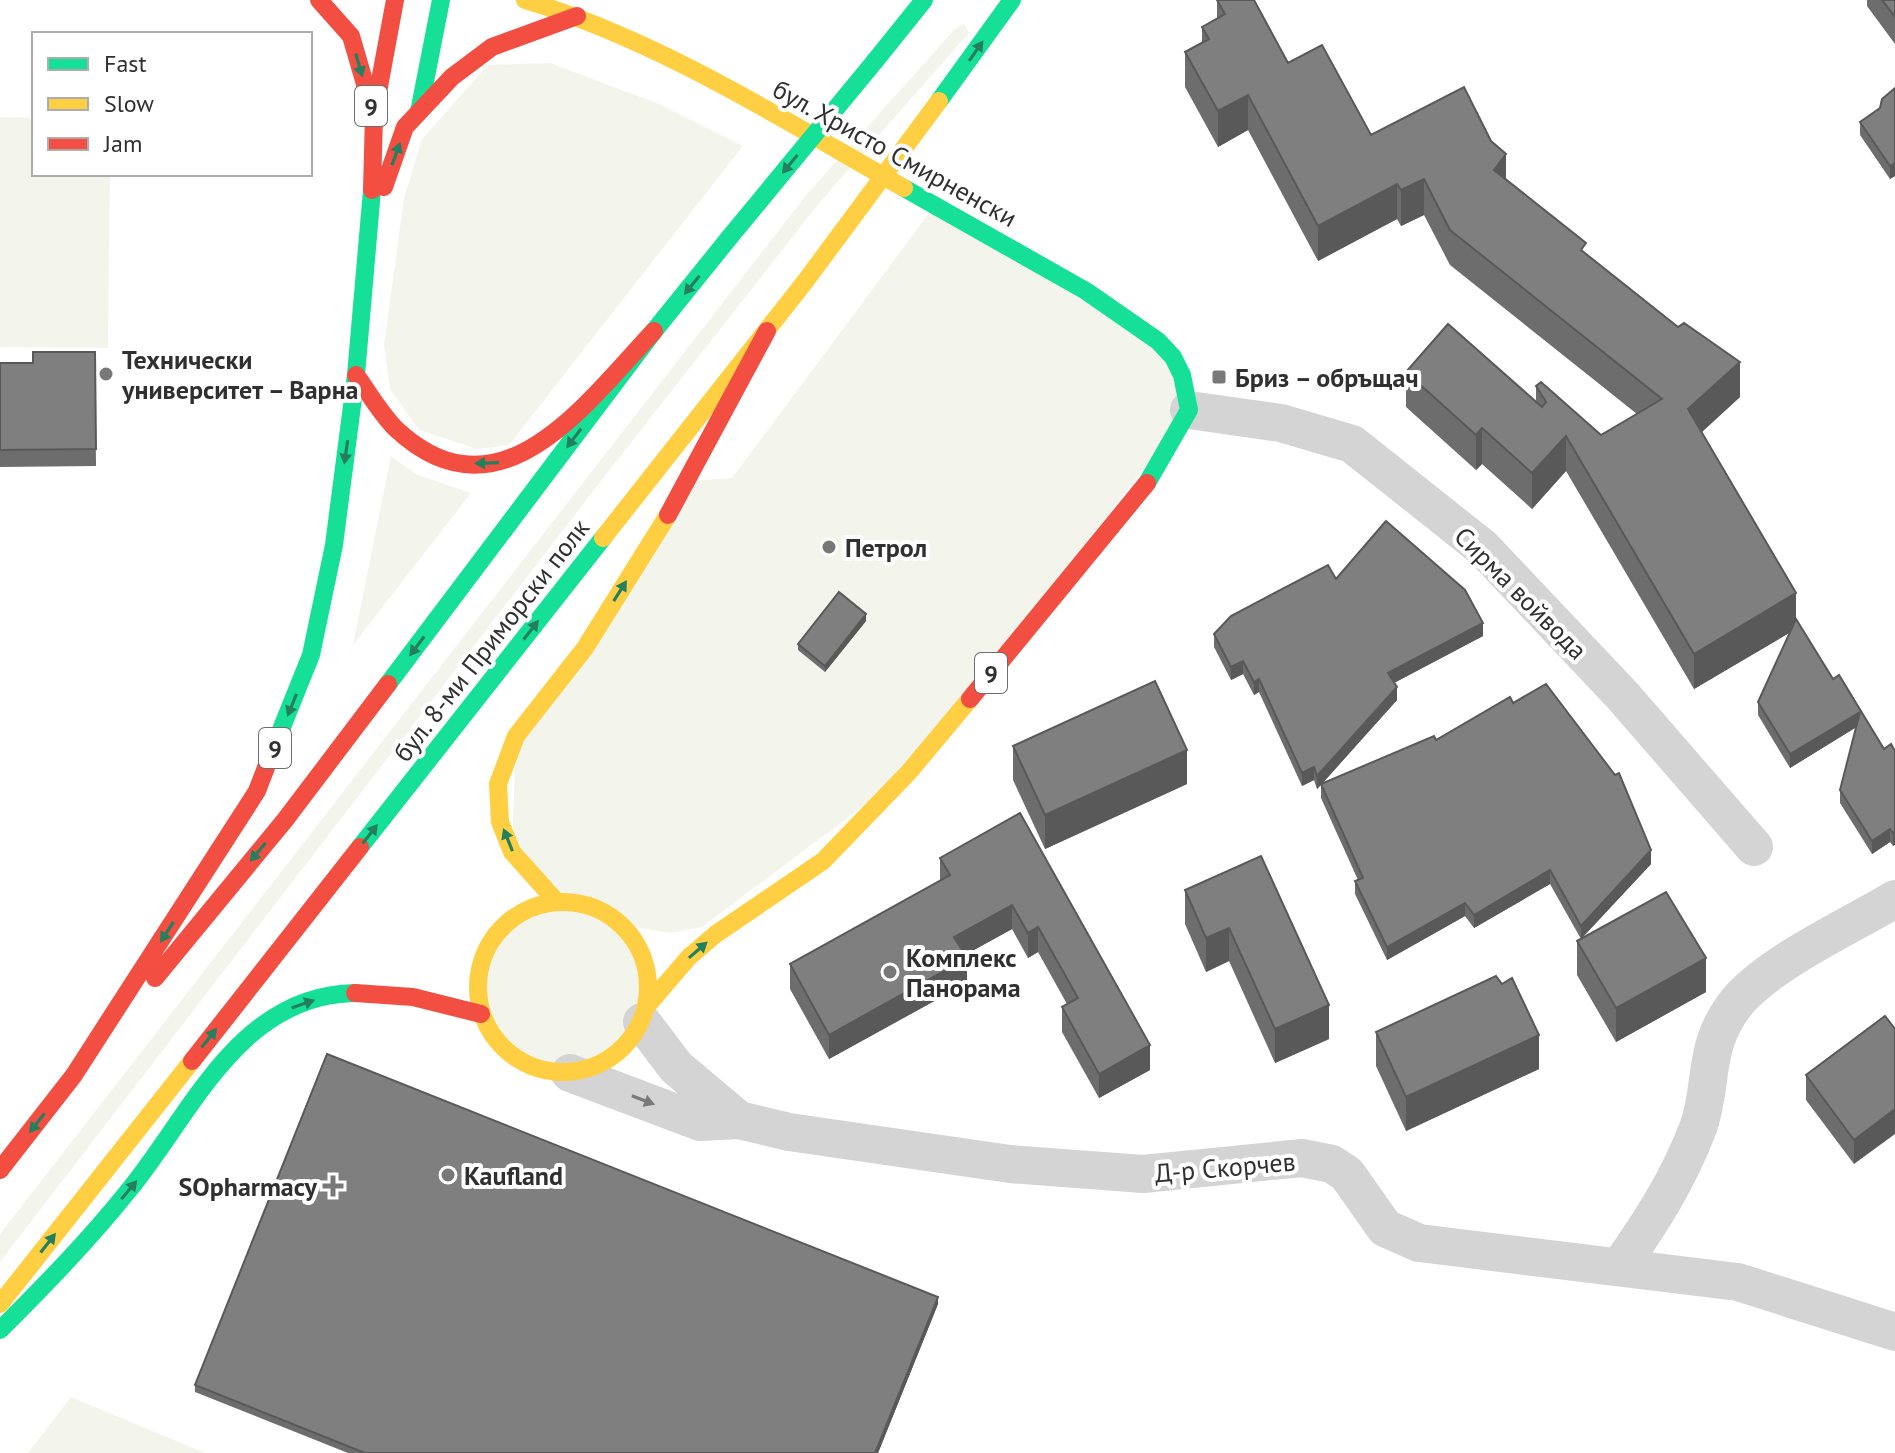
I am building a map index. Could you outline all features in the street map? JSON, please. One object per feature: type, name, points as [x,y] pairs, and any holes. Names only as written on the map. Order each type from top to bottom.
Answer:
[{"type":"main road","name":"9","points":[[74,1075],[257,791],[311,655],[334,545],[356,375],[370,227],[374,115],[351,36],[319,0]]},
{"type":"main road","points":[[374,115],[395,0]]},
{"type":"main road","points":[[419,112],[441,0]]},
{"type":"main road","name":"бул. Христо Смирненски","points":[[525,0],[577,16],[728,88],[1086,291],[1158,341],[1173,357],[1182,375],[1189,410]]},
{"type":"main road","name":"бул. 8-ми Приморски полк","points":[[0,1170],[74,1075],[285,820],[654,331],[924,0]]},
{"type":"main road","name":"бул. 8-ми Приморски полк","points":[[0,1304],[767,331],[1012,0]]},
{"type":"main road","points":[[370,227],[405,127],[452,77],[492,47],[577,16]]},
{"type":"main road","points":[[356,375],[398,431],[431,452],[462,463],[492,466],[509,461],[544,441],[654,331]]},
{"type":"main road","points":[[556,901],[512,852],[500,822],[498,784],[516,736],[585,648],[689,481],[767,331]]},
{"type":"main road","name":"9","points":[[481,1014],[490,1032],[516,1059],[533,1068],[570,1073],[596,1066],[618,1053],[689,957],[757,903],[823,861],[909,772],[1126,511],[1158,469],[1189,410]]},
{"type":"main road","points":[[0,1330],[132,1187],[229,1054],[282,1011],[361,990],[440,1000],[481,1014],[477,980],[487,948],[516,917],[556,901],[597,909],[621,924],[645,929]]},
{"type":"main road","points":[[691,929],[757,903]]},
{"type":"main road","points":[[621,924],[645,961],[644,1014]]},
{"type":"street","name":"Сирма войвода","points":[[1189,410],[1281,423],[1352,444],[1483,548],[1622,695],[1754,847]]},
{"type":"street","points":[[1620,1266],[1665,1202],[1699,1125],[1710,1052],[1736,1003],[1762,978],[1895,899]]},
{"type":"street","points":[[644,1014],[676,1067],[739,1120]]},
{"type":"street","name":"Д-р Скорчев","points":[[570,1073],[700,1122],[739,1120],[789,1132],[1010,1164],[1143,1174],[1302,1158],[1332,1164],[1347,1174],[1385,1228],[1419,1243],[1738,1282],[1895,1332]]},
{"type":"shaded area","points":[[964,24],[969,33],[820,202],[597,486],[0,1262],[0,1234],[807,194],[955,29]]},
{"type":"shaded area","points":[[550,63],[659,104],[743,146],[509,445],[477,449],[419,430],[390,389],[384,345],[404,198],[422,139],[488,65]]},
{"type":"shaded area","points":[[0,117],[32,118],[32,176],[110,176],[108,348],[0,347]]},
{"type":"shaded area","points":[[935,205],[1158,341],[1189,410],[909,772],[702,927],[670,933],[622,925],[642,957],[646,988],[642,1021],[635,1033],[610,1058],[575,1071],[542,1069],[515,1056],[493,1034],[480,1007],[477,977],[487,947],[511,920],[555,900],[512,852],[516,736],[689,481],[732,478]]},
{"type":"shaded area","points":[[391,456],[418,475],[471,493],[353,645]]},
{"type":"shaded area","points":[[71,1397],[205,1453],[28,1453]]},
{"type":"building","points":[[1217,0],[1254,0],[1288,63],[1322,45],[1371,135],[1464,87],[1491,141],[1506,154],[1494,170],[1586,243],[1581,250],[1678,327],[1684,323],[1740,362],[1688,409],[1796,593],[1694,654],[1566,436],[1532,473],[1482,428],[1476,435],[1406,372],[1448,324],[1542,407],[1546,402],[1536,386],[1541,382],[1601,435],[1662,399],[1450,230],[1424,179],[1401,190],[1397,184],[1318,226],[1248,95],[1218,111],[1185,52],[1209,39],[1202,27],[1225,14]]},
{"type":"building","points":[[1882,0],[1895,0],[1895,17]]},
{"type":"building","points":[[1895,88],[1895,163],[1890,166],[1860,122],[1880,108],[1882,99]]},
{"type":"building","points":[[33,352],[95,352],[96,449],[0,450],[0,363],[33,363]]},
{"type":"building","points":[[1386,521],[1465,590],[1483,623],[1388,673],[1397,687],[1317,776],[1314,767],[1302,773],[1259,679],[1254,682],[1243,661],[1231,667],[1214,634],[1231,616],[1328,565],[1336,579]]},
{"type":"building","points":[[839,592],[866,614],[825,666],[798,644]]},
{"type":"building","points":[[1796,619],[1833,679],[1839,675],[1884,749],[1891,744],[1895,751],[1893,833],[1890,829],[1872,841],[1840,790],[1860,712],[1790,754],[1758,702]]},
{"type":"building","points":[[1155,681],[1187,750],[1045,815],[1013,746]]},
{"type":"building","points":[[1546,684],[1615,775],[1619,773],[1651,850],[1581,926],[1550,870],[1474,915],[1465,903],[1387,947],[1355,881],[1363,878],[1321,784],[1434,736],[1436,740],[1510,697],[1513,703]]},
{"type":"building","name":"Комплекс Панорама","points":[[1020,813],[1150,1045],[1099,1074],[1062,1007],[1078,998],[1038,927],[1028,933],[1012,905],[954,937],[967,958],[829,1035],[790,964],[950,875],[940,858]]},
{"type":"building","points":[[1261,856],[1329,1005],[1275,1029],[1229,928],[1206,938],[1185,890]]},
{"type":"building","points":[[1666,892],[1706,958],[1616,1008],[1577,941]]},
{"type":"building","points":[[1496,976],[1502,984],[1512,978],[1539,1035],[1406,1097],[1376,1032]]},
{"type":"building","points":[[1885,1016],[1895,1029],[1895,1109],[1854,1140],[1806,1075]]},
{"type":"building","name":"Kaufland","points":[[327,1054],[938,1297],[875,1453],[365,1453],[195,1385]]},
{"type":"traffic: fast","points":[[419,112],[441,0]]},
{"type":"traffic: fast","points":[[875,61],[924,0]]},
{"type":"traffic: fast","points":[[939,101],[1012,0]]},
{"type":"traffic: fast","points":[[729,238],[875,61]]},
{"type":"traffic: fast","points":[[904,188],[1086,291],[1158,341],[1173,357],[1182,375],[1189,410],[1147,483]]},
{"type":"traffic: fast","points":[[270,757],[311,655],[334,545],[356,375],[372,190]]},
{"type":"traffic: fast","points":[[388,684],[654,331],[729,238]]},
{"type":"traffic: fast","points":[[360,847],[603,538]]},
{"type":"traffic: fast","points":[[0,1330],[114,1209],[222,1063],[249,1036],[280,1014],[315,999],[355,993]]},
{"type":"traffic: slow","points":[[525,0],[575,17],[672,59],[904,188]]},
{"type":"traffic: slow","points":[[804,283],[939,101]]},
{"type":"traffic: slow","points":[[603,538],[804,283]]},
{"type":"traffic: slow","points":[[556,901],[512,852],[500,822],[498,784],[516,736],[585,648],[668,515]]},
{"type":"traffic: slow","points":[[647,1006],[689,957],[716,934],[823,861],[909,772],[970,699]]},
{"type":"traffic: slow","points":[[563,902],[596,908],[623,927],[642,954],[648,987],[642,1020],[623,1047],[596,1066],[563,1072],[530,1066],[503,1047],[484,1020],[478,987],[484,954],[503,927],[530,908],[563,902]]},
{"type":"traffic: slow","points":[[0,1304],[192,1061]]},
{"type":"traffic: jam","points":[[319,0],[351,36],[374,115],[372,190]]},
{"type":"traffic: jam","points":[[375,108],[395,0]]},
{"type":"traffic: jam","points":[[384,187],[405,127],[452,77],[492,47],[577,16]]},
{"type":"traffic: jam","points":[[356,375],[396,429],[434,456],[471,465],[505,460],[538,443],[570,419],[654,331]]},
{"type":"traffic: jam","points":[[668,515],[767,331]]},
{"type":"traffic: jam","points":[[970,699],[1147,483]]},
{"type":"traffic: jam","points":[[155,978],[285,820],[388,684]]},
{"type":"traffic: jam","points":[[0,1170],[74,1075],[257,791],[270,757]]},
{"type":"traffic: jam","points":[[192,1061],[360,847]]},
{"type":"traffic: jam","points":[[355,993],[413,997],[481,1014]]},
{"type":"place","name":"Технически университет – Варна","points":[[106,374]]},
{"type":"place","name":"Бриз – обръщач","points":[[1219,377]]},
{"type":"place","name":"Петрол","points":[[829,547]]},
{"type":"place","name":"Комплекс Панорама","points":[[890,972]]},
{"type":"place","name":"Kaufland","points":[[448,1175]]},
{"type":"place","name":"SOpharmacy","points":[[333,1186]]}]
